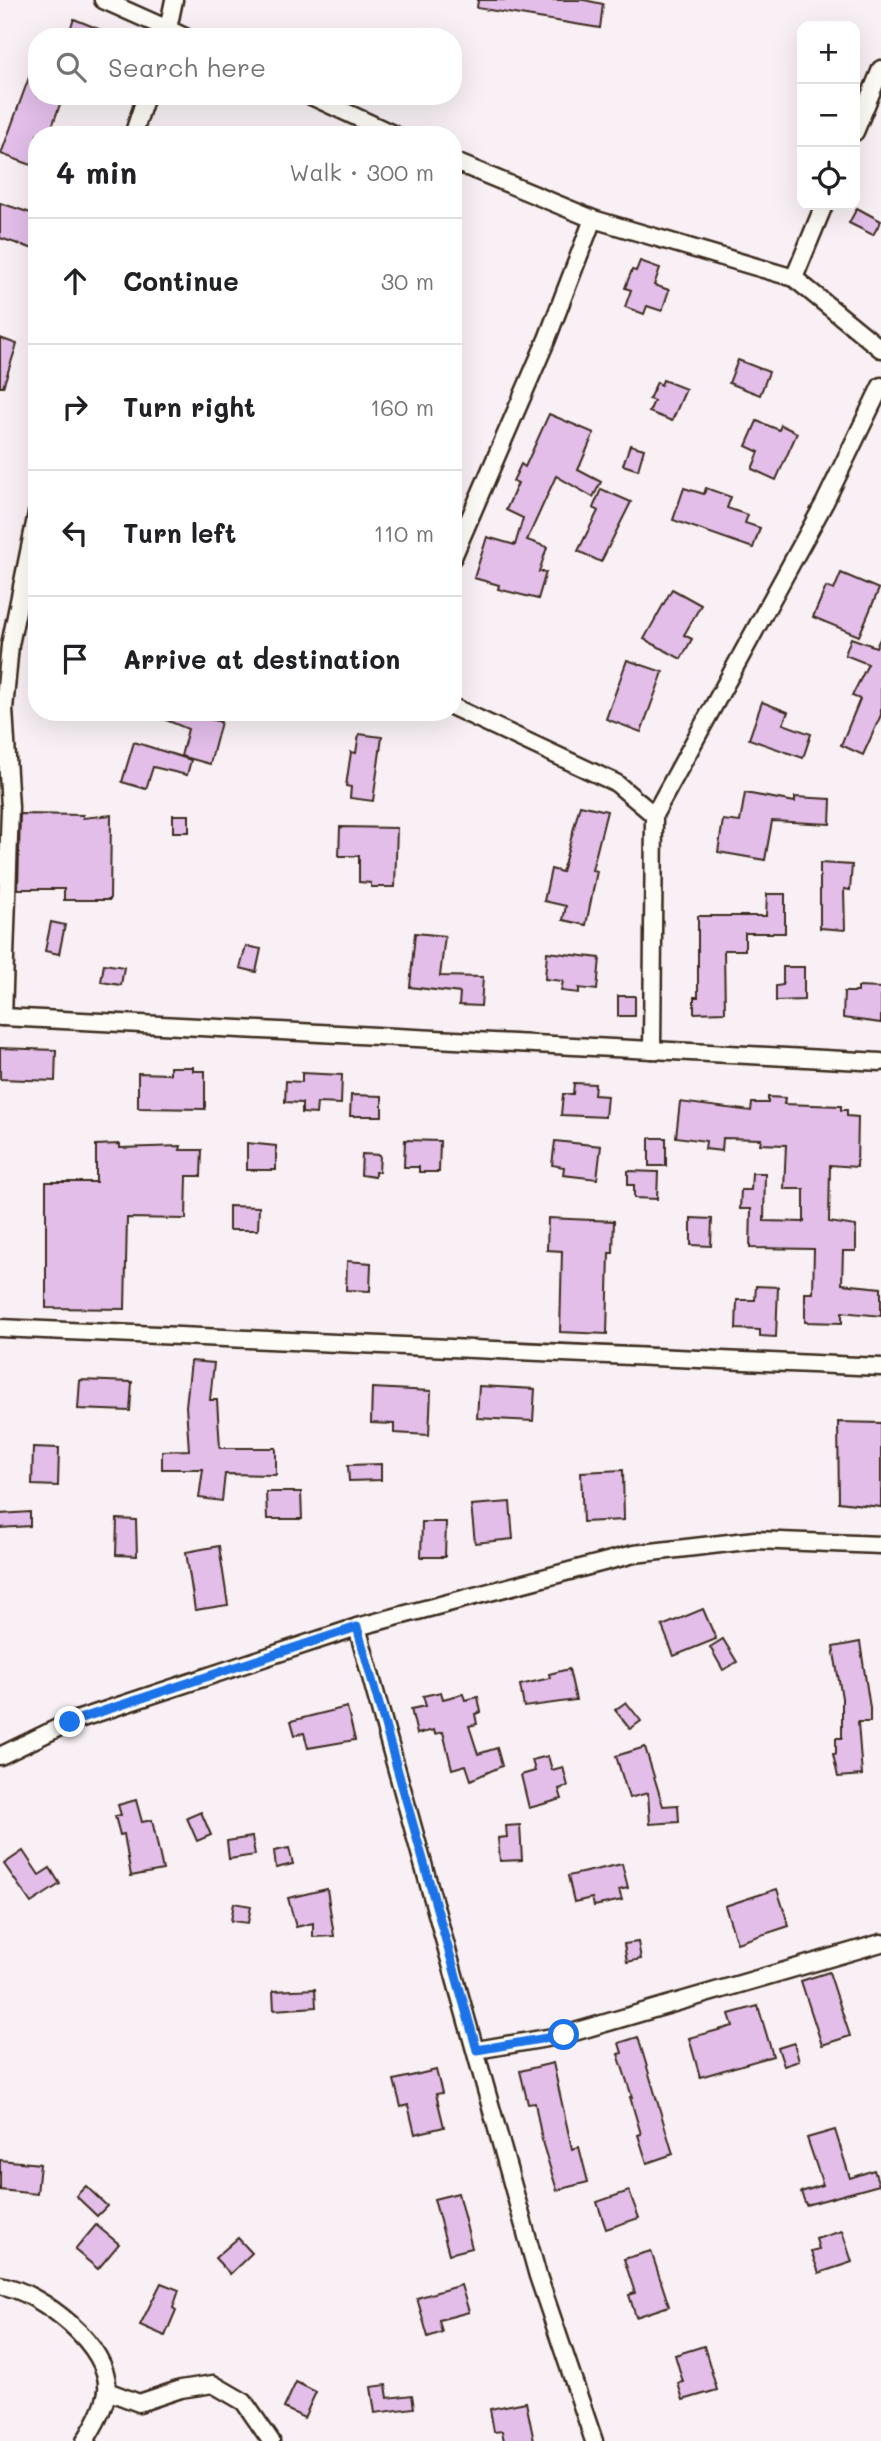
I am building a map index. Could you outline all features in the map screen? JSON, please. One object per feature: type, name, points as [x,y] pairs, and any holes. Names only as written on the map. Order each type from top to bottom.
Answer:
[{"type":"street","points":[[103,0],[157,28]]},
{"type":"street","points":[[168,28],[174,0]]},
{"type":"street","points":[[860,120],[881,69]]},
{"type":"street","points":[[135,126],[143,105]]},
{"type":"street","points":[[330,105],[375,126]]},
{"type":"street","points":[[462,165],[593,219],[794,278],[881,349]]},
{"type":"street","points":[[794,278],[822,210]]},
{"type":"street","points":[[462,537],[547,339],[593,219]]},
{"type":"street","points":[[652,1050],[654,815],[825,502],[881,386]]},
{"type":"street","points":[[28,557],[10,645],[5,709],[10,807],[2,1017],[881,1062]]},
{"type":"street","points":[[462,711],[616,783],[654,815]]},
{"type":"street","points":[[0,1328],[881,1367]]},
{"type":"street","points":[[0,1756],[70,1722],[357,1627],[634,1554],[755,1540],[881,1545]]},
{"type":"street","points":[[357,1627],[538,2276],[594,2441]]},
{"type":"street","points":[[477,2050],[564,2035],[881,1943]]},
{"type":"street","points":[[0,2285],[18,2290],[54,2310],[103,2361],[107,2391],[97,2422],[85,2441]]},
{"type":"street","points":[[107,2391],[139,2403],[181,2389],[213,2384],[244,2402],[271,2441]]},
{"type":"building","points":[[478,0],[584,0],[603,4],[600,28],[477,8]]},
{"type":"building","points":[[74,19],[96,28],[71,28]]},
{"type":"building","points":[[28,80],[28,105],[60,105],[52,126],[28,126],[28,164],[1,154]]},
{"type":"building","points":[[0,203],[28,212],[28,247],[0,238]]},
{"type":"building","points":[[856,210],[860,210],[881,221],[873,235],[849,223]]},
{"type":"building","points":[[640,261],[660,268],[654,285],[669,290],[662,311],[647,306],[644,314],[625,307],[631,290],[625,288],[632,270],[636,271]]},
{"type":"building","points":[[0,338],[17,344],[3,387],[0,387]]},
{"type":"building","points":[[738,360],[769,372],[760,395],[729,383]]},
{"type":"building","points":[[663,380],[686,389],[672,421],[649,412],[654,401],[649,399],[657,382],[661,385]]},
{"type":"building","points":[[549,414],[594,433],[578,470],[601,482],[593,497],[556,476],[527,540],[547,547],[539,572],[546,572],[538,599],[498,589],[499,585],[474,578],[487,537],[515,545],[523,518],[506,510],[518,483],[513,481],[521,464],[525,467]]},
{"type":"building","points":[[757,421],[779,430],[781,425],[797,433],[776,480],[752,469],[759,452],[746,446]]},
{"type":"building","points":[[630,445],[644,449],[638,470],[623,465]]},
{"type":"building","points":[[684,488],[704,494],[706,488],[731,497],[727,508],[748,515],[745,523],[760,528],[753,548],[673,520]]},
{"type":"building","points":[[601,489],[631,502],[601,562],[578,551],[598,511],[593,508]]},
{"type":"building","points":[[841,573],[879,589],[859,636],[813,617],[826,587],[834,590]]},
{"type":"building","points":[[672,589],[701,605],[684,635],[692,639],[681,659],[644,639]]},
{"type":"building","points":[[881,637],[881,715],[863,755],[841,745],[860,699],[852,696],[868,664],[845,655],[851,638],[876,647]]},
{"type":"building","points":[[627,660],[663,672],[641,732],[606,719]]},
{"type":"building","points":[[762,702],[788,712],[783,724],[811,734],[803,758],[749,739]]},
{"type":"building","points":[[169,721],[221,722],[210,764],[181,756],[188,729]]},
{"type":"building","points":[[359,734],[382,737],[373,801],[350,798],[351,787],[346,786],[351,752],[356,753]]},
{"type":"building","points":[[134,742],[191,760],[187,775],[153,767],[146,789],[122,782]]},
{"type":"building","points":[[745,793],[795,802],[795,797],[831,799],[830,824],[772,821],[765,860],[718,852],[723,820],[740,822]]},
{"type":"building","points":[[580,805],[607,811],[592,870],[597,871],[586,925],[563,920],[566,906],[544,901],[551,869],[562,872]]},
{"type":"building","points":[[20,814],[83,815],[83,818],[111,815],[110,900],[64,900],[64,889],[18,889]]},
{"type":"building","points":[[173,815],[189,815],[189,832],[173,832]]},
{"type":"building","points":[[340,827],[397,828],[395,887],[371,887],[371,883],[359,882],[359,856],[339,856]]},
{"type":"building","points":[[820,863],[852,865],[850,890],[844,889],[845,930],[820,928]]},
{"type":"building","points":[[767,894],[785,894],[785,933],[745,933],[745,950],[724,950],[725,1012],[694,1013],[694,997],[698,997],[698,916],[766,916]]},
{"type":"building","points":[[51,922],[65,925],[59,954],[45,951]]},
{"type":"building","points":[[415,933],[445,936],[440,976],[483,977],[481,1006],[459,1005],[460,993],[410,987]]},
{"type":"building","points":[[246,946],[261,949],[256,972],[240,968]]},
{"type":"building","points":[[547,952],[600,958],[597,990],[579,988],[579,993],[561,991],[563,981],[545,979]]},
{"type":"building","points":[[104,964],[124,967],[121,985],[101,982]]},
{"type":"building","points":[[783,967],[804,967],[804,1000],[776,1001],[776,986],[783,985]]},
{"type":"building","points":[[858,987],[881,988],[881,1023],[843,1018],[844,992],[858,992]]},
{"type":"building","points":[[618,996],[635,996],[635,1016],[618,1016]]},
{"type":"building","points":[[0,1048],[56,1050],[55,1081],[0,1079]]},
{"type":"building","points":[[170,1067],[193,1067],[193,1071],[205,1071],[205,1109],[138,1108],[138,1073],[170,1074]]},
{"type":"building","points":[[302,1073],[342,1075],[341,1104],[317,1103],[316,1114],[302,1113],[302,1103],[285,1102],[286,1081],[302,1082]]},
{"type":"building","points":[[574,1083],[595,1084],[594,1095],[607,1096],[605,1117],[561,1115],[563,1094],[573,1094]]},
{"type":"building","points":[[351,1095],[382,1096],[382,1116],[350,1116]]},
{"type":"building","points":[[768,1097],[785,1098],[784,1104],[841,1106],[841,1110],[847,1110],[847,1116],[858,1117],[857,1167],[830,1165],[829,1222],[856,1226],[856,1251],[843,1251],[842,1284],[881,1288],[881,1316],[842,1312],[842,1323],[805,1322],[805,1293],[813,1293],[814,1249],[750,1248],[751,1209],[740,1209],[741,1190],[751,1190],[752,1173],[765,1173],[764,1221],[804,1222],[804,1189],[784,1189],[786,1145],[760,1144],[761,1139],[723,1138],[722,1151],[705,1149],[706,1141],[676,1137],[680,1102],[751,1111],[752,1103],[768,1103]]},
{"type":"building","points":[[649,1138],[666,1138],[666,1166],[649,1166]]},
{"type":"building","points":[[405,1140],[440,1141],[439,1172],[419,1172],[419,1167],[404,1167]]},
{"type":"building","points":[[555,1141],[601,1146],[597,1179],[563,1175],[564,1167],[552,1165]]},
{"type":"building","points":[[247,1143],[276,1146],[276,1170],[247,1170]]},
{"type":"building","points":[[120,1144],[120,1148],[181,1146],[180,1150],[202,1150],[201,1176],[187,1176],[186,1219],[127,1218],[125,1309],[46,1308],[46,1182],[96,1182],[96,1145]]},
{"type":"building","points":[[362,1154],[380,1155],[379,1172],[375,1172],[375,1177],[361,1175]]},
{"type":"building","points":[[628,1171],[658,1172],[657,1199],[634,1198],[634,1185],[628,1185]]},
{"type":"building","points":[[229,1206],[259,1207],[258,1230],[229,1230]]},
{"type":"building","points":[[548,1218],[614,1221],[613,1253],[609,1253],[607,1334],[560,1332],[562,1251],[547,1250]]},
{"type":"building","points":[[691,1218],[712,1219],[711,1246],[691,1245]]},
{"type":"building","points":[[347,1261],[371,1263],[370,1291],[346,1290]]},
{"type":"building","points":[[756,1286],[778,1287],[776,1337],[760,1336],[760,1330],[736,1329],[737,1300],[755,1300]]},
{"type":"building","points":[[191,1361],[214,1363],[210,1400],[217,1400],[220,1448],[276,1448],[276,1475],[225,1474],[222,1501],[199,1498],[203,1469],[162,1469],[162,1451],[189,1450],[186,1406]]},
{"type":"building","points":[[80,1380],[132,1382],[130,1411],[78,1409]]},
{"type":"building","points":[[479,1386],[535,1389],[533,1421],[477,1418]]},
{"type":"building","points":[[372,1388],[431,1391],[429,1435],[394,1433],[394,1424],[371,1423]]},
{"type":"building","points":[[838,1422],[881,1423],[881,1507],[839,1502]]},
{"type":"building","points":[[33,1447],[59,1448],[58,1486],[32,1485]]},
{"type":"building","points":[[381,1464],[381,1480],[349,1481],[348,1465]]},
{"type":"building","points":[[623,1470],[624,1520],[583,1522],[581,1472]]},
{"type":"building","points":[[266,1492],[301,1492],[302,1519],[267,1519]]},
{"type":"building","points":[[510,1502],[513,1539],[475,1543],[471,1505]]},
{"type":"building","points":[[30,1512],[30,1526],[0,1528],[0,1514]]},
{"type":"building","points":[[117,1519],[136,1520],[137,1556],[116,1555]]},
{"type":"building","points":[[422,1522],[446,1522],[445,1557],[421,1557]]},
{"type":"building","points":[[219,1546],[228,1605],[195,1610],[186,1552]]},
{"type":"building","points":[[703,1609],[716,1639],[674,1656],[662,1626]]},
{"type":"building","points":[[723,1639],[737,1662],[723,1670],[710,1647]]},
{"type":"building","points":[[860,1642],[870,1708],[870,1722],[858,1722],[862,1775],[838,1777],[833,1754],[836,1754],[836,1738],[842,1738],[842,1698],[833,1647]]},
{"type":"building","points":[[569,1669],[576,1700],[524,1707],[520,1685],[550,1678],[549,1674]]},
{"type":"building","points":[[441,1692],[443,1699],[463,1694],[465,1700],[478,1697],[481,1712],[475,1714],[477,1724],[469,1726],[478,1754],[497,1748],[502,1766],[471,1780],[466,1765],[452,1769],[443,1732],[435,1734],[434,1730],[417,1734],[411,1709],[426,1706],[423,1696]]},
{"type":"building","points":[[626,1702],[641,1721],[630,1729],[615,1710]]},
{"type":"building","points":[[347,1707],[355,1740],[308,1748],[304,1733],[295,1735],[291,1721]]},
{"type":"building","points":[[645,1747],[663,1806],[678,1805],[679,1822],[650,1824],[648,1793],[629,1798],[616,1756]]},
{"type":"building","points":[[548,1756],[552,1770],[563,1767],[568,1786],[559,1789],[562,1799],[529,1808],[521,1775],[535,1771],[532,1760]]},
{"type":"building","points":[[136,1800],[142,1822],[152,1820],[163,1870],[131,1876],[124,1834],[120,1835],[115,1816],[121,1815],[118,1805]]},
{"type":"building","points":[[201,1812],[211,1835],[197,1841],[187,1818]]},
{"type":"building","points":[[520,1825],[522,1860],[500,1861],[498,1838],[507,1837],[506,1826]]},
{"type":"building","points":[[252,1837],[255,1855],[229,1859],[227,1841]]},
{"type":"building","points":[[289,1848],[293,1864],[276,1868],[274,1851]]},
{"type":"building","points":[[23,1851],[39,1875],[50,1868],[60,1884],[31,1903],[4,1864]]},
{"type":"building","points":[[622,1864],[628,1888],[619,1890],[622,1900],[594,1906],[592,1898],[574,1902],[568,1876]]},
{"type":"building","points":[[327,1889],[334,1936],[313,1937],[313,1923],[296,1927],[288,1898]]},
{"type":"building","points":[[777,1889],[789,1926],[737,1943],[725,1906]]},
{"type":"building","points":[[234,1903],[251,1906],[248,1923],[231,1921]]},
{"type":"building","points":[[638,1942],[641,1959],[627,1962],[624,1944]]},
{"type":"building","points":[[829,1972],[850,2036],[822,2045],[801,1981]]},
{"type":"building","points":[[315,1989],[316,2007],[274,2010],[273,1991]]},
{"type":"building","points":[[758,2006],[773,2056],[700,2077],[689,2038],[733,2026],[729,2014]]},
{"type":"building","points":[[638,2037],[673,2154],[647,2163],[638,2135],[641,2134],[632,2097],[618,2054],[622,2053],[619,2043]]},
{"type":"building","points":[[794,2043],[799,2061],[784,2066],[778,2048]]},
{"type":"building","points":[[553,2063],[572,2149],[579,2147],[588,2182],[557,2190],[543,2145],[535,2103],[528,2104],[520,2071]]},
{"type":"building","points":[[436,2070],[442,2093],[436,2094],[444,2127],[415,2134],[408,2105],[401,2107],[394,2080]]},
{"type":"building","points":[[835,2130],[850,2178],[874,2170],[879,2185],[806,2205],[801,2192],[823,2185],[807,2138]]},
{"type":"building","points":[[0,2160],[40,2164],[37,2194],[0,2190]]},
{"type":"building","points":[[86,2186],[107,2206],[97,2216],[76,2196]]},
{"type":"building","points":[[629,2191],[639,2218],[606,2229],[597,2202]]},
{"type":"building","points":[[458,2193],[472,2248],[449,2254],[434,2199]]},
{"type":"building","points":[[96,2225],[119,2244],[98,2269],[75,2250]]},
{"type":"building","points":[[842,2231],[852,2262],[819,2273],[811,2251],[819,2249],[816,2239]]},
{"type":"building","points":[[238,2238],[252,2253],[230,2274],[215,2258]]},
{"type":"building","points":[[651,2251],[669,2306],[636,2317],[629,2295],[635,2293],[624,2259]]},
{"type":"building","points":[[161,2283],[179,2290],[173,2308],[176,2310],[165,2336],[140,2325]]},
{"type":"building","points":[[461,2285],[469,2312],[439,2320],[442,2332],[428,2337],[417,2298]]},
{"type":"building","points":[[704,2346],[717,2390],[683,2400],[678,2383],[683,2382],[675,2355]]},
{"type":"building","points":[[296,2382],[316,2392],[304,2418],[284,2408]]},
{"type":"building","points":[[386,2385],[388,2398],[412,2395],[414,2408],[375,2413],[371,2387]]},
{"type":"building","points":[[526,2402],[534,2441],[504,2441],[502,2431],[494,2432],[490,2409]]},
{"type":"route","points":[[70,1722],[357,1627],[477,2050],[564,2035]]}]
